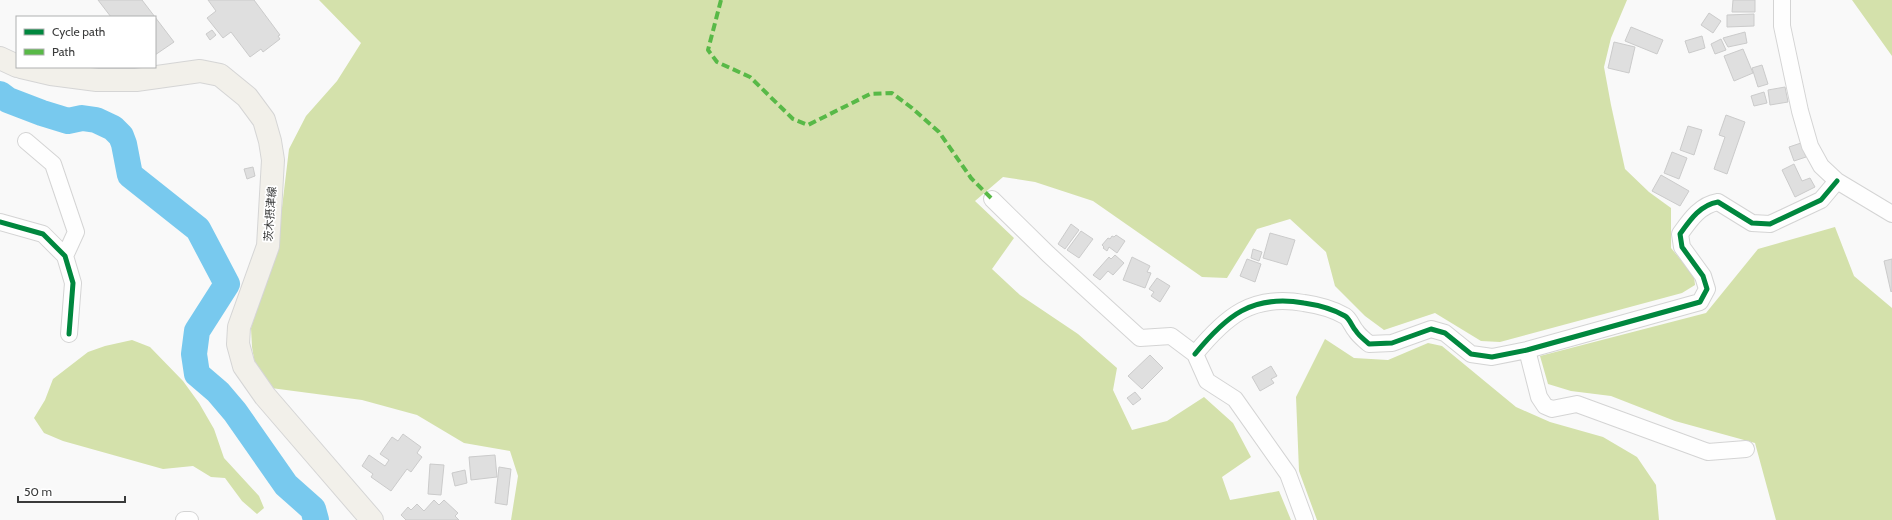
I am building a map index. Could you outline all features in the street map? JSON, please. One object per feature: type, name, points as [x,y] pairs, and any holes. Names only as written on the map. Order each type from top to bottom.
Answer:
[{"type":"main road","points":[[0,58],[16,66]]},
{"type":"main road","name":"茨木摂津線","points":[[25,68],[51,74],[97,80],[136,80],[200,72],[220,75],[247,97],[264,120],[270,141],[273,160],[268,246],[239,327],[238,344],[244,366],[265,396],[372,520]]},
{"type":"street","points":[[1782,0],[1782,26],[1800,111],[1810,146],[1821,166],[1837,181],[1892,214]]},
{"type":"street","points":[[26,141],[53,164],[67,205],[76,232],[65,256]]},
{"type":"street","points":[[1194,354],[1212,332],[1232,315],[1259,303],[1286,300],[1318,305],[1346,317],[1357,333],[1369,344],[1392,343],[1431,329],[1445,333],[1472,354],[1492,357],[1527,350],[1700,302],[1708,289],[1703,276],[1682,247],[1680,234],[1690,219],[1707,203],[1718,202],[1752,223],[1770,224],[1821,200],[1837,181]]},
{"type":"street","points":[[992,199],[1048,254],[1140,338],[1171,336],[1194,354],[1207,381],[1235,399],[1288,474],[1305,520]]},
{"type":"street","points":[[0,222],[43,234],[65,256],[74,283],[69,334]]},
{"type":"street","points":[[1527,350],[1539,397],[1545,406],[1552,409],[1577,404],[1708,452],[1746,449]]},
{"type":"street","points":[[184,520],[190,520]]},
{"type":"green space","points":[[319,0],[1627,0],[1611,38],[1604,67],[1625,169],[1649,192],[1671,208],[1671,248],[1694,276],[1695,285],[1682,293],[1500,342],[1481,341],[1435,313],[1384,330],[1365,316],[1335,286],[1326,252],[1290,219],[1257,229],[1227,278],[1202,277],[1093,201],[1035,182],[1003,177],[975,201],[1014,238],[992,269],[1020,295],[1078,334],[1117,368],[1113,390],[1132,430],[1167,421],[1204,397],[1233,423],[1251,457],[1222,477],[1230,500],[1279,491],[1291,520],[511,520],[518,476],[510,451],[464,443],[417,415],[362,400],[271,388],[256,371],[252,347],[251,328],[277,249],[289,149],[306,116],[337,81],[361,43]]},
{"type":"green space","points":[[1852,0],[1892,0],[1892,56]]},
{"type":"green space","points":[[1835,227],[1854,276],[1892,308],[1892,520],[1776,520],[1755,443],[1675,421],[1611,396],[1571,391],[1548,384],[1540,356],[1706,313],[1758,249]]},
{"type":"green space","points":[[1325,339],[1354,358],[1388,360],[1428,343],[1442,346],[1516,407],[1550,422],[1603,437],[1637,457],[1656,485],[1659,520],[1317,520],[1299,471],[1296,397]]},
{"type":"green space","points":[[132,340],[150,347],[183,381],[199,403],[214,429],[224,458],[259,496],[264,508],[257,514],[242,501],[225,478],[211,477],[193,466],[163,469],[63,441],[44,433],[34,418],[45,400],[53,379],[88,352],[105,346]]},
{"type":"building","points":[[98,0],[142,0],[154,16],[110,16]]},
{"type":"building","points":[[208,0],[254,0],[280,35],[278,36],[280,39],[263,52],[261,49],[250,57],[231,32],[223,38],[207,18],[216,11]]},
{"type":"building","points":[[1733,0],[1755,0],[1755,12],[1732,12]]},
{"type":"building","points":[[1709,13],[1721,21],[1713,33],[1701,25]]},
{"type":"building","points":[[1754,14],[1754,26],[1727,27],[1727,15]]},
{"type":"building","points":[[156,18],[174,42],[156,54]]},
{"type":"building","points":[[1631,27],[1663,40],[1657,54],[1625,41]]},
{"type":"building","points":[[212,30],[216,35],[210,40],[206,34]]},
{"type":"building","points":[[1745,32],[1747,43],[1728,47],[1723,38]]},
{"type":"building","points":[[1702,36],[1705,48],[1689,53],[1685,41]]},
{"type":"building","points":[[1721,39],[1726,50],[1715,54],[1711,44]]},
{"type":"building","points":[[1614,42],[1635,47],[1629,73],[1608,68]]},
{"type":"building","points":[[1743,49],[1753,73],[1734,81],[1724,56]]},
{"type":"building","points":[[1762,65],[1768,84],[1758,87],[1752,68]]},
{"type":"building","points":[[1785,87],[1788,102],[1770,105],[1768,90]]},
{"type":"building","points":[[1764,92],[1767,103],[1754,106],[1751,96]]},
{"type":"building","points":[[1726,115],[1745,122],[1727,174],[1714,169],[1725,137],[1719,135]]},
{"type":"building","points":[[1688,126],[1702,130],[1694,155],[1680,150]]},
{"type":"building","points":[[1801,143],[1806,157],[1794,161],[1789,147]]},
{"type":"building","points":[[1672,152],[1687,158],[1679,179],[1664,173]]},
{"type":"building","points":[[1794,164],[1802,181],[1810,178],[1815,187],[1795,197],[1782,170]]},
{"type":"building","points":[[253,167],[255,176],[247,179],[244,169]]},
{"type":"building","points":[[1661,175],[1689,191],[1680,206],[1652,191]]},
{"type":"building","points":[[1071,224],[1079,230],[1065,249],[1058,244]]},
{"type":"building","points":[[1081,231],[1093,239],[1079,258],[1067,250]]},
{"type":"building","points":[[1270,233],[1295,240],[1287,265],[1263,258]]},
{"type":"building","points":[[1116,235],[1125,241],[1117,253],[1109,247],[1107,251],[1103,248],[1104,247],[1102,245],[1108,238],[1110,239],[1112,236],[1114,237]]},
{"type":"building","points":[[1253,249],[1262,252],[1259,261],[1251,258]]},
{"type":"building","points":[[1115,255],[1124,263],[1113,275],[1108,271],[1100,280],[1093,275],[1109,257],[1111,259]]},
{"type":"building","points":[[1132,257],[1150,266],[1147,272],[1151,273],[1145,288],[1123,280]]},
{"type":"building","points":[[1247,259],[1261,264],[1255,282],[1240,276]]},
{"type":"building","points":[[1892,259],[1892,291],[1891,292],[1884,261]]},
{"type":"building","points":[[1157,278],[1170,286],[1160,302],[1151,296],[1154,292],[1149,289]]},
{"type":"building","points":[[1150,355],[1163,368],[1142,389],[1128,376]]},
{"type":"building","points":[[1271,366],[1277,376],[1271,379],[1274,383],[1260,391],[1252,377]]},
{"type":"building","points":[[1135,392],[1141,399],[1133,405],[1127,398]]},
{"type":"building","points":[[403,434],[421,447],[417,453],[422,457],[411,472],[407,469],[391,491],[371,477],[373,474],[362,466],[369,455],[385,466],[389,460],[380,454],[392,437],[398,441]]},
{"type":"building","points":[[495,455],[497,477],[471,480],[469,457]]},
{"type":"building","points":[[430,464],[444,465],[441,495],[428,494]]},
{"type":"building","points":[[499,467],[511,469],[507,505],[495,503]]},
{"type":"building","points":[[465,470],[467,483],[455,486],[452,473]]},
{"type":"building","points":[[434,500],[439,505],[444,500],[458,513],[455,516],[459,520],[406,520],[401,515],[408,507],[411,510],[417,504],[424,511]]},
{"type":"waterway","points":[[0,94],[8,100],[68,121],[82,118],[96,120],[113,128],[121,136],[124,144],[130,175],[198,229],[227,284],[197,331],[194,354],[197,374],[218,392],[235,412],[286,485],[313,509],[316,520]]},
{"type":"marked path","points":[[721,0],[708,50],[717,62],[750,77],[793,119],[808,125],[870,94],[892,93],[912,108],[939,132],[971,178],[992,199]]},
{"type":"cycle path","points":[[1195,354],[1218,329],[1229,319],[1242,311],[1255,305],[1286,301],[1315,305],[1330,309],[1347,317],[1357,333],[1369,344],[1392,343],[1431,329],[1445,333],[1471,354],[1492,357],[1527,350],[1700,302],[1707,289],[1703,276],[1682,247],[1680,234],[1696,214],[1706,206],[1718,202],[1752,223],[1770,224],[1821,200],[1837,181]]},
{"type":"cycle path","points":[[0,222],[43,234],[65,256],[73,283],[69,334]]}]
